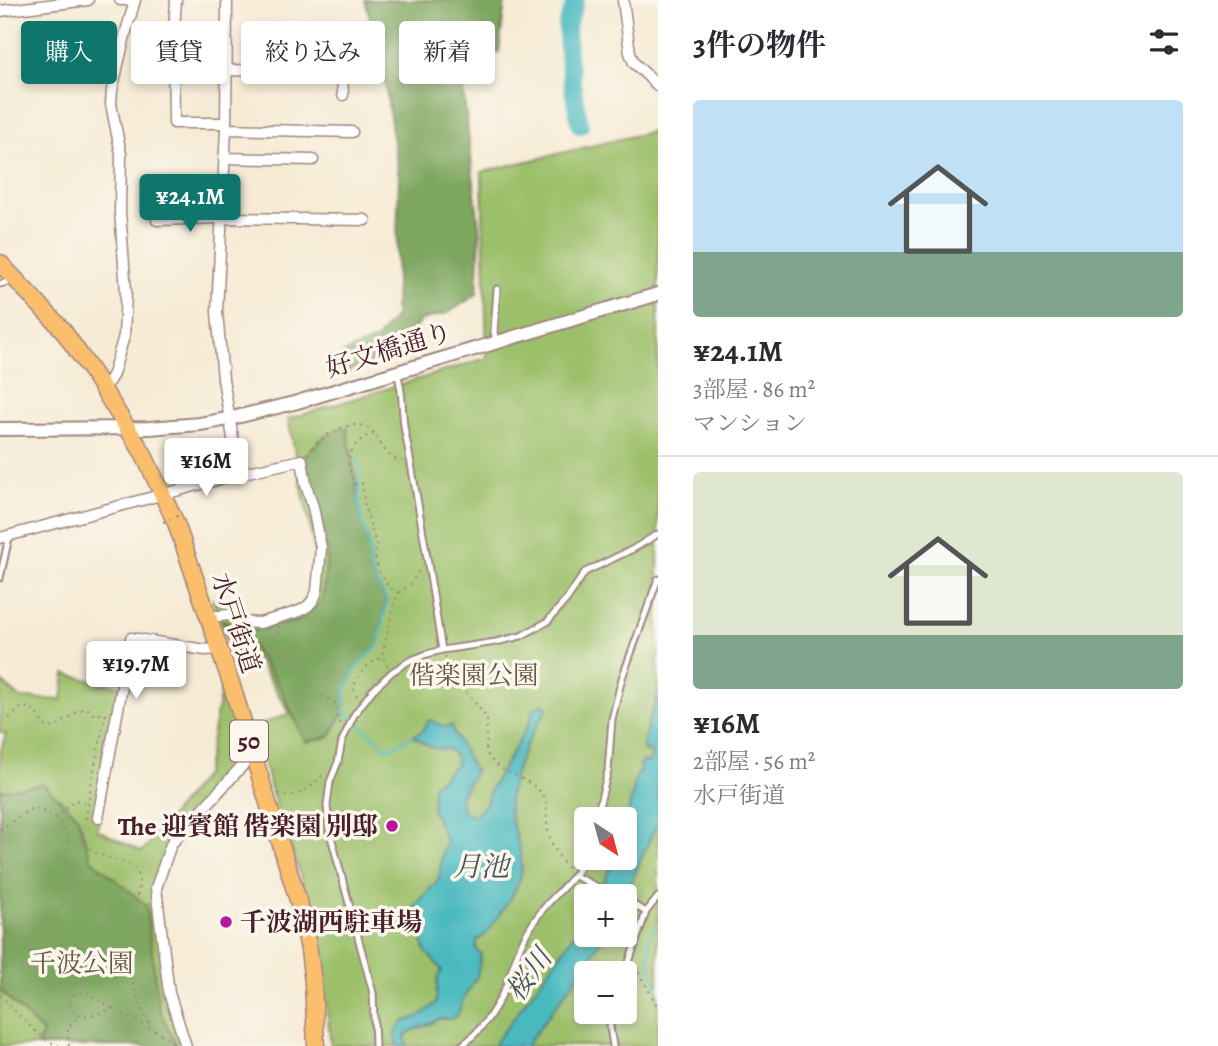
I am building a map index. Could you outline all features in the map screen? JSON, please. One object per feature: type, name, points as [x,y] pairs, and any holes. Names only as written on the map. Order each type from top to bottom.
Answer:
[{"type":"main road","name":"水戸街道","points":[[0,263],[6,280],[62,329],[129,428],[164,495],[219,649],[301,910],[313,983],[316,1046]]},
{"type":"street","points":[[0,11],[88,0]]},
{"type":"street","points":[[103,387],[113,374],[124,336],[126,292],[120,211],[121,154],[111,104],[112,90],[135,0],[120,0]]},
{"type":"street","points":[[176,0],[173,46],[174,123],[352,132]]},
{"type":"street","points":[[227,0],[227,21]]},
{"type":"street","points":[[623,0],[630,53],[634,63],[658,86]]},
{"type":"street","points":[[227,70],[342,71],[343,95]]},
{"type":"street","points":[[227,84],[217,312],[228,419],[239,474]]},
{"type":"street","points":[[224,158],[313,160]]},
{"type":"street","points":[[157,220],[365,220]]},
{"type":"street","name":"好文橋通り","points":[[0,429],[163,427],[228,419],[294,403],[658,294]]},
{"type":"street","points":[[4,537],[239,474],[302,460],[321,548],[314,599],[300,611],[260,623],[242,622],[229,615],[208,617]]},
{"type":"street","points":[[98,818],[131,638],[205,650],[219,649]]},
{"type":"street","points":[[186,1046],[169,993],[156,888],[171,844],[253,754]]},
{"type":"lane","points":[[496,342],[494,332],[497,289]]},
{"type":"lane","points":[[396,372],[401,384],[404,426],[442,650]]},
{"type":"lane","points":[[375,1046],[373,993],[328,830],[330,782],[342,741],[354,715],[372,691],[392,672],[409,661],[442,650],[521,636],[547,622],[567,599],[584,572],[658,534]]},
{"type":"lane","points":[[0,578],[4,537]]},
{"type":"lane","points":[[599,807],[608,771],[612,719],[622,678],[658,579]]},
{"type":"lane","points":[[461,1046],[475,1036],[497,1003],[527,932],[578,870]]},
{"type":"lane","points":[[575,876],[591,884]]},
{"type":"lane","points":[[631,959],[646,912],[658,897]]},
{"type":"lane","points":[[637,906],[646,912]]},
{"type":"lane","points":[[610,1024],[613,1046]]},
{"type":"path","points":[[302,460],[313,446],[338,429],[353,425],[366,426],[388,454],[398,460],[410,462]]},
{"type":"path","points":[[374,435],[366,436],[352,452],[349,461],[351,475],[355,484],[362,483],[365,507],[376,544],[378,569],[388,586],[399,593]]},
{"type":"path","points":[[163,522],[180,515]]},
{"type":"path","points":[[392,672],[383,656],[394,602],[399,593],[409,586],[427,559]]},
{"type":"path","points":[[278,618],[280,631],[267,640],[276,649],[294,651],[287,657],[300,668],[307,663],[313,684],[307,689],[335,703],[342,741]]},
{"type":"path","points":[[442,650],[456,679],[486,718],[486,752],[493,762],[531,784],[545,799],[550,839],[560,859],[575,876]]},
{"type":"path","points":[[363,703],[353,688],[370,662],[383,656]]},
{"type":"path","points":[[9,718],[22,708],[32,708],[47,729],[55,728],[87,708],[93,714],[106,714],[82,842],[94,852],[133,866],[139,877],[135,903],[138,920],[129,974],[152,1028]]},
{"type":"path","points":[[263,791],[284,796],[296,795],[338,762]]},
{"type":"path","points":[[55,818],[75,800],[89,803]]},
{"type":"path","points":[[0,829],[34,808],[50,814],[68,834],[63,898],[47,933]]},
{"type":"path","points":[[0,924],[15,938],[26,943],[37,966],[34,971],[20,966],[9,966],[0,972]]},
{"type":"path","points":[[26,943],[47,933],[57,933],[81,945],[85,991]]},
{"type":"path","points":[[631,959],[658,1007]]},
{"type":"path","points":[[85,991],[152,1028],[176,1046]]},
{"type":"path","points":[[80,1016],[68,1002],[74,995],[85,991]]},
{"type":"path","points":[[0,995],[40,1034],[60,1046]]},
{"type":"path","points":[[69,1046],[67,1030],[80,1016],[114,1008]]},
{"type":"green space","points":[[365,0],[505,0],[499,52],[495,53],[495,21],[399,21],[399,84],[462,84],[480,236],[477,294],[448,313],[421,320],[395,354],[335,376],[343,353],[376,340],[395,316],[399,177],[385,82],[385,21],[371,21]]},
{"type":"green space","name":"偕楽園公園","points":[[658,130],[658,1046],[331,1046],[320,942],[315,920],[253,728],[290,713],[251,650],[231,655],[213,600],[246,616],[267,615],[301,606],[310,593],[315,552],[288,419],[487,358],[482,172]]},
{"type":"green space","points":[[347,427],[362,521],[368,539],[371,570],[386,601],[378,646],[357,666],[345,692],[344,712],[329,737],[305,742],[282,691],[253,647],[233,648],[223,620],[253,631],[298,621],[322,601],[328,551],[302,460],[321,439]]},
{"type":"green space","name":"千波公園","points":[[65,674],[123,688],[98,830],[142,852],[205,774],[222,685],[243,756],[171,844],[156,888],[169,993],[186,1046],[0,1046],[0,753],[6,734],[0,732],[0,681],[21,698],[62,700]]},
{"type":"green space","points":[[43,784],[77,815],[91,859],[146,905],[159,1009],[177,1046],[37,1046],[43,1033],[0,990],[0,790]]},
{"type":"water","points":[[658,696],[658,821],[637,869],[637,807],[629,807],[640,772],[639,765],[643,761],[650,761],[652,753],[649,750],[646,753],[643,748],[647,726]]},
{"type":"water","name":"月池","points":[[544,703],[547,710],[524,750],[510,793],[510,815],[521,858],[520,879],[491,928],[477,940],[476,950],[481,954],[477,976],[458,1014],[451,1019],[438,1019],[412,1031],[405,1036],[407,1046],[397,1046],[395,1034],[402,1024],[436,1003],[437,983],[442,970],[426,952],[420,935],[411,923],[417,914],[415,906],[439,879],[446,841],[432,811],[433,785],[457,764],[449,750],[432,747],[412,737],[423,730],[429,720],[445,727],[452,725],[475,772],[460,796],[462,810],[474,816],[485,806],[490,790],[530,722],[533,710]]},
{"type":"water","points":[[609,870],[636,870],[630,884],[603,884]]},
{"type":"water","points":[[574,934],[574,947],[597,947],[588,961],[574,961],[574,981],[526,1046],[493,1046]]},
{"type":"waterway","points":[[575,0],[567,25],[568,56],[580,125]]},
{"type":"waterway","points":[[359,458],[359,501],[368,539],[371,570],[387,601],[378,646],[357,666],[345,692],[344,712],[378,739],[386,749],[412,737]]},
{"type":"waterway","points":[[658,924],[649,937],[650,968],[658,988]]},
{"type":"place","name":"The 迎賓館 偕楽園 別邸","points":[[392,826]]},
{"type":"place","name":"千波湖西駐車場","points":[[226,922]]},
{"type":"water label","name":"桜川","points":[[529,975]]}]
